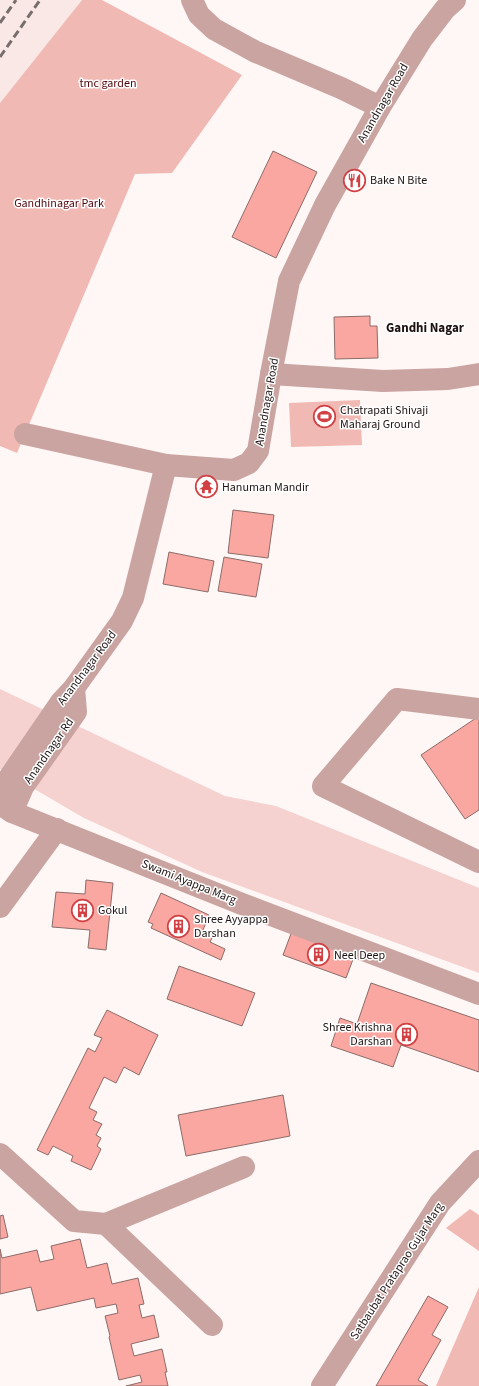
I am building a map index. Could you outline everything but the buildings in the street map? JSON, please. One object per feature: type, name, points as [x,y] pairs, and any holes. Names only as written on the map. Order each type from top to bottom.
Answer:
[{"type":"street","points":[[192,0],[199,15],[214,29],[256,52],[341,88],[380,107]]},
{"type":"street","name":"Anandnagar Road","points":[[68,695],[122,620],[133,598],[166,465],[234,470],[249,463],[258,451],[289,281],[325,205],[380,107],[422,38],[445,9],[456,0]]},
{"type":"street","points":[[272,374],[382,381],[448,379],[479,374]]},
{"type":"street","points":[[25,434],[166,465]]},
{"type":"street","name":"Anandnagar Rd","points":[[6,808],[11,786],[76,712],[68,695]]},
{"type":"street","points":[[479,709],[397,699],[323,786],[479,862]]},
{"type":"street","name":"Swami Ayappa Marg","points":[[6,808],[242,904],[479,994]]},
{"type":"street","points":[[0,907],[57,829]]},
{"type":"street","points":[[0,1154],[74,1221],[106,1224],[244,1168]]},
{"type":"street","name":"Satbaubat Prataprao Gujar Marg","points":[[322,1386],[440,1203],[479,1161]]},
{"type":"street","points":[[106,1224],[212,1325]]},
{"type":"shaded area","points":[[0,0],[82,0],[0,103]]},
{"type":"shaded area","points":[[0,689],[225,796],[276,806],[479,888],[479,973],[202,872],[84,818],[0,769]]},
{"type":"green space","points":[[82,0],[102,0],[242,75],[172,173],[135,174],[17,453],[0,446],[0,103]]},
{"type":"green space","name":"Chatrapati Shivaji Maharaj Ground","points":[[360,400],[362,445],[291,447],[289,403]]},
{"type":"green space","points":[[470,1209],[479,1215],[479,1251],[446,1228]]},
{"type":"green space","points":[[479,1287],[479,1386],[436,1386]]},
{"type":"railway","points":[[0,23],[16,0]]},
{"type":"railway","points":[[0,57],[40,0]]},
{"type":"place","name":"Bake N Bite","points":[[354,180]]},
{"type":"place","name":"Chatrapati Shivaji Maharaj Ground","points":[[325,417]]},
{"type":"place","name":"Hanuman Mandir","points":[[206,487]]},
{"type":"place","name":"Gokul","points":[[82,910]]},
{"type":"place","name":"Shree Ayyappa Darshan","points":[[178,926]]},
{"type":"place","name":"Neel Deep","points":[[319,955]]},
{"type":"place","name":"Shree Krishna Darshan","points":[[407,1034]]},
{"type":"district","name":"Gandhi Nagar","points":[[425,328]]},
{"type":"park label","name":"tmc garden","points":[[108,83]]},
{"type":"park label","name":"Gandhinagar Park","points":[[59,203]]}]
